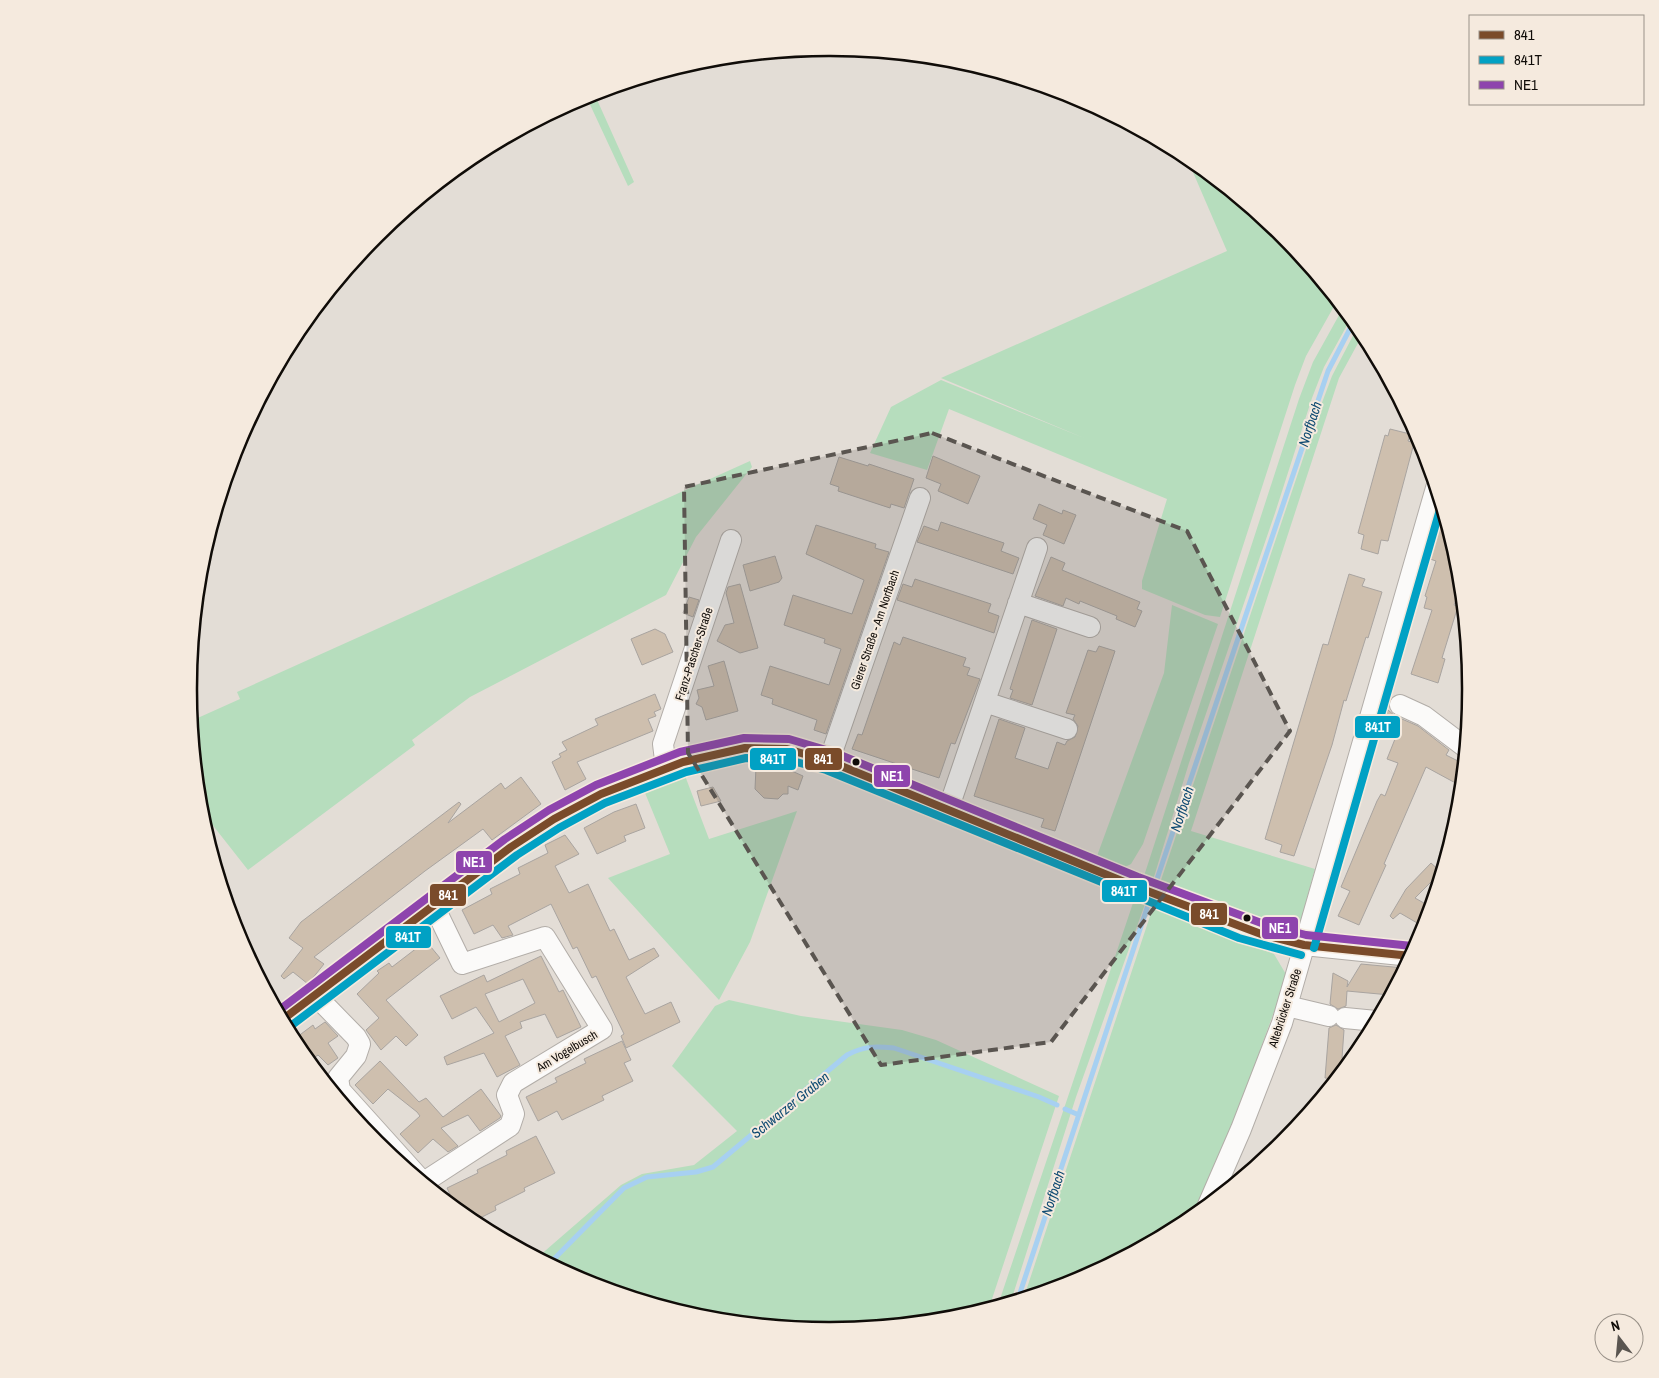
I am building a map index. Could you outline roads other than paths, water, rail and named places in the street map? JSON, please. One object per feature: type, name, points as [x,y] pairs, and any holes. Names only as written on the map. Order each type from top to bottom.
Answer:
[{"type":"street","name":"Gierer Straße - Am Norfbach","points":[[829,760],[920,498]]},
{"type":"street","name":"Altebrücker Straße","points":[[1215,1191],[1241,1129],[1286,1006],[1304,945],[1388,702],[1433,500]]},
{"type":"street","name":"Franz-Pascher-Straße","points":[[666,768],[663,744],[732,540]]},
{"type":"street","points":[[948,810],[1037,548]]},
{"type":"street","points":[[1018,603],[1090,627]]},
{"type":"street","points":[[985,702],[1067,729]]},
{"type":"street","points":[[1388,702],[1424,716],[1460,743]]},
{"type":"street","points":[[288,1015],[433,904],[511,847],[554,819],[601,794],[666,768],[721,752],[758,747],[802,752],[829,760],[1140,888],[1261,934],[1304,945],[1403,955]]},
{"type":"street","name":"Am Vogelbusch","points":[[428,1178],[510,1126],[514,1117],[506,1095],[510,1085],[602,1030],[545,938],[462,964],[433,904]]},
{"type":"street","name":"Am Vogelbusch","points":[[315,995],[356,1037],[360,1044],[356,1056],[338,1078],[340,1088]]},
{"type":"street","points":[[1286,1006],[1337,1017],[1368,1020]]},
{"type":"street","name":"Am Vogelbusch","points":[[349,1100],[380,1134]]},
{"type":"waterway","name":"Norfbach","points":[[1154,888],[1328,371],[1350,329]]},
{"type":"waterway","name":"Norfbach","points":[[1020,1292],[1151,896]]},
{"type":"waterway","name":"Schwarzer Graben","points":[[555,1258],[624,1188],[647,1177],[696,1172],[713,1167],[847,1055],[864,1048],[894,1048],[1039,1097],[1057,1105]]},
{"type":"waterway","name":"Schwarzer Graben","points":[[1065,1109],[1079,1115]]}]
